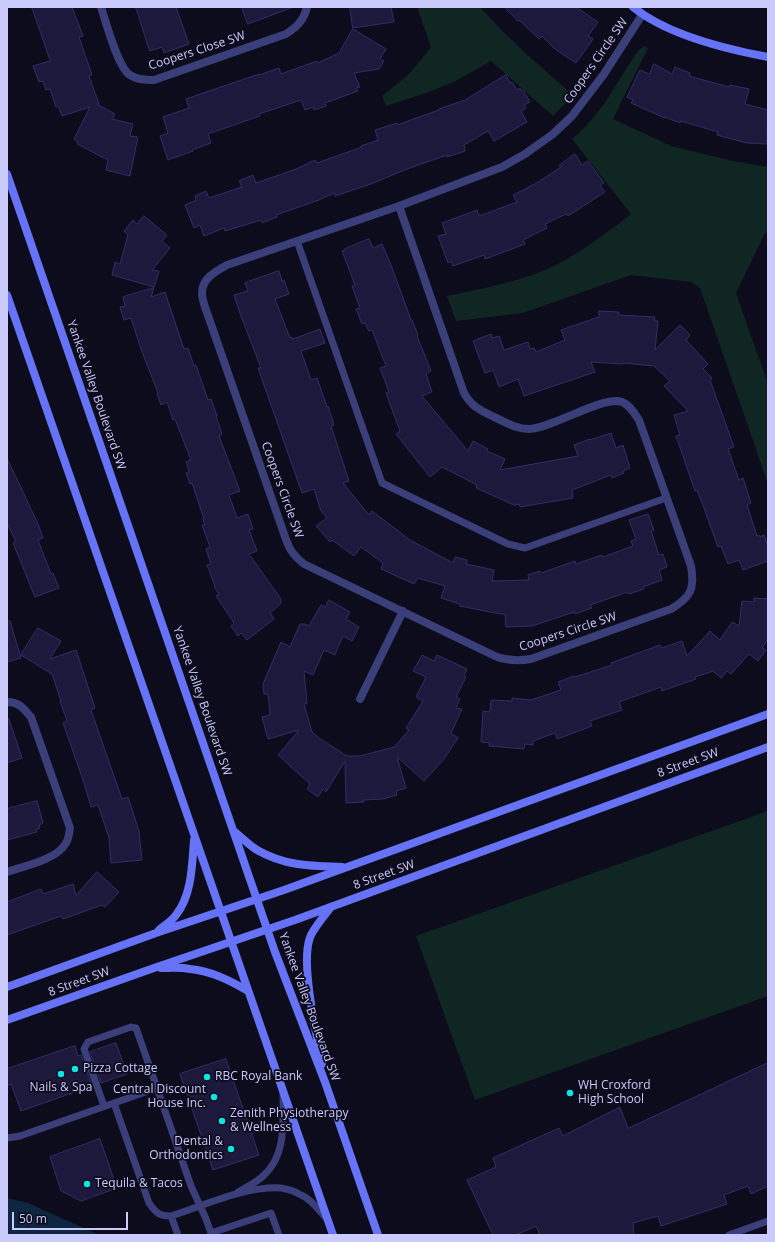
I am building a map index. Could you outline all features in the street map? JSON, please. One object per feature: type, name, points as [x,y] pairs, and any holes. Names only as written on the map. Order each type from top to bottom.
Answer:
[{"type":"main road","points":[[633,7],[642,15],[699,40],[739,52],[768,57]]},
{"type":"main road","name":"Yankee Valley Boulevard SW","points":[[7,174],[268,929],[325,1082],[378,1235]]},
{"type":"main road","points":[[7,295],[230,942],[333,1235]]},
{"type":"main road","name":"8 Street SW","points":[[7,987],[156,933],[346,868],[768,714]]},
{"type":"main road","name":"8 Street SW","points":[[7,1020],[331,907],[768,747]]},
{"type":"main road","points":[[235,832],[256,849],[280,861],[305,866],[346,868]]},
{"type":"main road","points":[[156,933],[176,915],[186,897],[191,875],[194,837]]},
{"type":"main road","points":[[325,1082],[307,972],[308,950],[311,936],[331,907]]},
{"type":"main road","points":[[154,968],[189,968],[210,972],[228,979],[248,991]]},
{"type":"street","name":"Coopers Close SW","points":[[101,7],[117,55],[123,68],[130,75],[141,80],[154,80],[286,34],[298,26],[306,15],[308,7]]},
{"type":"street","name":"Coopers Circle SW","points":[[399,206],[464,393],[469,402],[477,409],[514,427],[528,429],[541,427],[612,401],[622,402],[632,409],[639,420],[690,566],[693,579],[691,591],[683,602],[671,609],[531,659],[518,661],[508,660],[497,657],[304,564],[294,556],[288,545],[205,307],[202,294],[202,288],[207,279],[214,272],[227,265],[399,206],[502,167],[525,154],[553,134],[572,116],[604,74],[642,15]]},
{"type":"street","points":[[360,699],[403,611]]},
{"type":"street","points":[[7,702],[14,702],[23,707],[31,717],[70,828],[66,844],[60,851],[50,857],[7,872]]},
{"type":"lane","points":[[297,241],[382,483],[508,544],[525,548],[666,498]]},
{"type":"lane","points":[[104,1106],[84,1049],[88,1042],[131,1027],[136,1028],[191,1186],[211,1234],[271,1212],[279,1235]]},
{"type":"lane","points":[[7,1138],[20,1136],[157,1088]]},
{"type":"lane","points":[[234,1194],[262,1177],[279,1154],[283,1132],[282,1090]]},
{"type":"lane","points":[[114,1103],[149,1203],[156,1212],[163,1216],[171,1216],[234,1194],[283,1188],[300,1194],[313,1203],[328,1220]]},
{"type":"lane","points":[[171,1216],[178,1235]]},
{"type":"lane","points":[[729,1235],[768,1222]]},
{"type":"green space","points":[[417,7],[480,7],[513,42],[573,95],[553,116],[491,61],[454,82],[386,106],[382,96],[409,74],[431,47]]},
{"type":"green space","points":[[644,46],[648,48],[613,119],[671,146],[733,161],[768,167],[768,232],[765,233],[736,293],[768,384],[768,484],[700,288],[691,282],[631,275],[523,313],[456,321],[447,296],[508,282],[555,266],[599,238],[631,214],[572,139],[587,125],[604,104],[635,55]]},
{"type":"green space","points":[[768,811],[768,996],[475,1100],[416,936]]},
{"type":"water","points":[[7,1198],[28,1203],[99,1235],[7,1235]]},
{"type":"building","points":[[32,7],[72,7],[83,36],[79,37],[92,75],[89,76],[99,104],[97,104],[115,114],[112,119],[133,124],[130,136],[138,137],[130,176],[106,170],[108,160],[77,144],[78,142],[74,139],[90,107],[62,116],[58,106],[56,107],[50,89],[46,90],[43,81],[39,82],[33,66],[50,61]]},
{"type":"building","points":[[136,7],[176,7],[189,44],[164,53],[162,47],[150,51]]},
{"type":"building","points":[[242,7],[291,7],[291,8],[248,24]]},
{"type":"building","points":[[350,7],[391,7],[394,22],[353,28]]},
{"type":"building","points":[[505,7],[576,7],[598,22],[588,36],[593,39],[576,63],[555,49],[542,36],[539,39],[519,20],[518,21]]},
{"type":"building","points":[[353,29],[386,49],[380,59],[384,61],[379,69],[354,73],[360,87],[356,88],[358,91],[325,103],[326,106],[314,110],[313,107],[305,110],[301,100],[259,114],[260,116],[208,134],[211,143],[168,160],[160,136],[168,133],[163,117],[189,108],[186,99],[279,68],[281,74],[317,61],[318,63],[339,53]]},
{"type":"building","points":[[654,64],[672,74],[675,67],[690,73],[689,76],[729,87],[730,85],[749,89],[745,104],[768,110],[767,144],[747,143],[717,135],[718,132],[665,118],[631,103],[633,100],[627,97],[640,70],[649,74]]},
{"type":"building","points":[[506,75],[510,83],[512,82],[517,90],[520,88],[522,91],[523,90],[530,102],[524,105],[526,108],[521,111],[527,122],[494,141],[488,131],[464,145],[465,151],[447,157],[447,155],[335,196],[334,193],[319,200],[276,215],[277,217],[262,223],[261,220],[225,231],[224,228],[204,236],[200,225],[194,228],[185,205],[196,200],[195,196],[206,191],[209,198],[242,187],[239,181],[253,175],[256,183],[296,169],[315,160],[317,163],[362,147],[361,146],[378,140],[375,130],[397,123],[397,125],[465,100]]},
{"type":"building","points":[[575,154],[582,165],[588,161],[604,183],[600,185],[605,192],[568,216],[566,214],[545,224],[547,228],[523,240],[525,244],[485,259],[484,255],[453,266],[451,261],[448,263],[438,236],[446,234],[442,223],[477,210],[479,216],[517,202],[513,195],[535,184],[561,167],[559,166]]},
{"type":"building","points":[[144,216],[167,235],[162,241],[170,248],[152,270],[159,271],[154,287],[112,275],[115,262],[120,264],[128,235],[124,231],[133,220],[137,224]]},
{"type":"building","points":[[369,239],[373,248],[382,244],[431,371],[426,374],[432,392],[422,396],[468,451],[473,441],[488,449],[487,451],[505,459],[500,470],[578,456],[574,445],[611,433],[616,448],[623,445],[630,468],[623,471],[624,473],[612,478],[611,475],[572,490],[573,498],[520,507],[519,504],[514,505],[476,488],[477,485],[442,467],[430,477],[396,434],[400,431],[386,393],[389,392],[380,368],[386,366],[372,330],[369,331],[365,323],[362,324],[356,309],[360,308],[352,286],[355,285],[342,251]]},
{"type":"building","points":[[279,271],[282,281],[284,280],[289,294],[275,299],[290,338],[292,337],[293,339],[320,329],[325,343],[301,351],[311,380],[317,378],[327,407],[328,406],[334,425],[331,426],[349,481],[343,483],[369,515],[372,511],[410,540],[453,563],[455,557],[467,560],[466,564],[494,570],[492,581],[529,580],[528,575],[540,571],[541,573],[575,561],[576,564],[602,555],[603,557],[633,546],[631,541],[636,539],[629,520],[648,514],[654,530],[651,531],[659,555],[663,554],[667,567],[659,570],[662,580],[643,587],[644,589],[629,594],[628,592],[590,605],[592,608],[575,614],[574,612],[532,626],[506,627],[505,614],[460,606],[460,604],[441,598],[445,586],[418,578],[414,584],[381,569],[383,563],[361,547],[354,556],[332,540],[330,542],[316,526],[327,518],[321,511],[314,489],[302,493],[258,368],[261,368],[234,295],[248,291],[245,283]]},
{"type":"building","points":[[154,288],[151,297],[165,292],[184,349],[188,348],[194,366],[196,365],[208,400],[211,399],[222,434],[219,436],[240,491],[229,495],[237,518],[248,514],[253,529],[249,530],[257,551],[249,554],[281,599],[281,603],[270,613],[274,619],[247,640],[241,633],[238,636],[231,626],[234,623],[216,596],[219,594],[214,587],[215,586],[207,565],[211,564],[206,549],[210,547],[202,525],[205,525],[204,519],[192,483],[190,484],[186,473],[189,472],[186,462],[191,460],[175,419],[173,420],[167,402],[161,405],[131,318],[124,320],[120,307],[125,306],[123,297]]},
{"type":"building","points":[[599,311],[619,312],[618,315],[655,317],[654,321],[658,321],[655,350],[680,325],[690,335],[686,340],[708,364],[703,369],[712,378],[710,380],[734,447],[728,449],[739,480],[743,478],[751,503],[747,505],[757,536],[759,535],[760,537],[764,535],[768,546],[768,561],[743,570],[739,560],[728,564],[721,546],[718,547],[697,490],[695,491],[676,436],[680,435],[674,415],[688,411],[664,386],[670,381],[654,366],[591,362],[595,372],[524,396],[518,379],[499,387],[493,370],[485,373],[473,341],[491,334],[492,338],[499,336],[504,350],[528,342],[530,349],[534,348],[536,352],[565,340],[561,330],[599,317]]},
{"type":"building","points":[[7,458],[38,524],[43,538],[38,540],[51,574],[53,573],[59,588],[35,597],[13,543],[16,542],[7,523]]},
{"type":"building","points":[[754,598],[768,599],[768,639],[762,648],[766,650],[758,661],[749,654],[731,674],[727,671],[721,678],[713,671],[695,677],[696,679],[662,691],[661,687],[619,702],[622,710],[590,721],[592,726],[557,739],[555,733],[533,741],[533,745],[525,744],[524,749],[489,746],[490,743],[481,742],[483,711],[490,712],[491,700],[512,701],[512,698],[531,700],[561,690],[558,682],[612,665],[611,663],[660,645],[662,648],[682,641],[687,656],[710,631],[720,640],[732,622],[739,626],[742,601],[754,602]]},
{"type":"building","points":[[329,600],[350,612],[346,619],[359,627],[352,641],[343,636],[335,655],[324,650],[313,675],[304,671],[307,703],[304,704],[312,732],[347,756],[360,756],[394,747],[409,730],[406,728],[423,701],[416,697],[426,677],[413,671],[422,655],[434,661],[437,655],[467,669],[464,676],[466,677],[456,697],[460,699],[456,708],[462,709],[451,733],[458,738],[444,759],[424,781],[397,757],[406,788],[396,791],[397,795],[383,799],[363,800],[364,802],[346,803],[345,761],[326,792],[323,789],[318,797],[307,789],[310,784],[278,755],[299,730],[268,739],[262,717],[270,715],[268,694],[264,694],[263,684],[281,642],[290,647],[300,624],[309,626],[321,605],[325,607]]},
{"type":"building","points":[[10,621],[21,658],[7,662],[7,622]]},
{"type":"building","points":[[38,628],[61,641],[50,659],[76,650],[95,708],[91,710],[122,799],[128,797],[139,831],[142,860],[111,863],[109,838],[98,805],[91,807],[63,723],[67,721],[52,674],[21,655]]},
{"type":"building","points":[[7,719],[9,719],[22,758],[7,763]]},
{"type":"building","points":[[37,801],[43,823],[39,825],[40,828],[36,830],[37,832],[7,840],[7,809]]},
{"type":"building","points":[[97,872],[119,892],[105,907],[102,905],[63,919],[61,916],[7,935],[7,902],[41,889],[43,894],[73,884],[76,895]]},
{"type":"building","points":[[116,1043],[127,1074],[101,1083],[90,1052]]},
{"type":"building","points":[[75,1046],[78,1056],[81,1055],[92,1086],[21,1111],[11,1084],[7,1085],[7,1069]]},
{"type":"building","points":[[226,1059],[259,1155],[213,1170],[180,1074]]},
{"type":"building","points":[[768,1063],[768,1186],[751,1194],[748,1186],[724,1195],[727,1204],[661,1226],[658,1216],[633,1223],[634,1235],[540,1235],[536,1226],[516,1235],[493,1235],[467,1180],[496,1167],[493,1158],[559,1128],[563,1136],[620,1107],[628,1128]]},
{"type":"building","points":[[100,1139],[117,1188],[81,1201],[61,1191],[50,1157]]},
{"type":"place","name":"Pizza Cottage","points":[[75,1069]]},
{"type":"place","name":"Nails & Spa","points":[[61,1074]]},
{"type":"place","name":"RBC Royal Bank","points":[[207,1077]]},
{"type":"place","name":"WH Croxford High School","points":[[570,1093]]},
{"type":"place","name":"Central Discount House Inc.","points":[[214,1097]]},
{"type":"place","name":"Zenith Physiotherapy & Wellness","points":[[222,1121]]},
{"type":"place","name":"Dental & Orthodontics","points":[[231,1149]]},
{"type":"place","name":"Tequila & Tacos","points":[[87,1184]]}]
